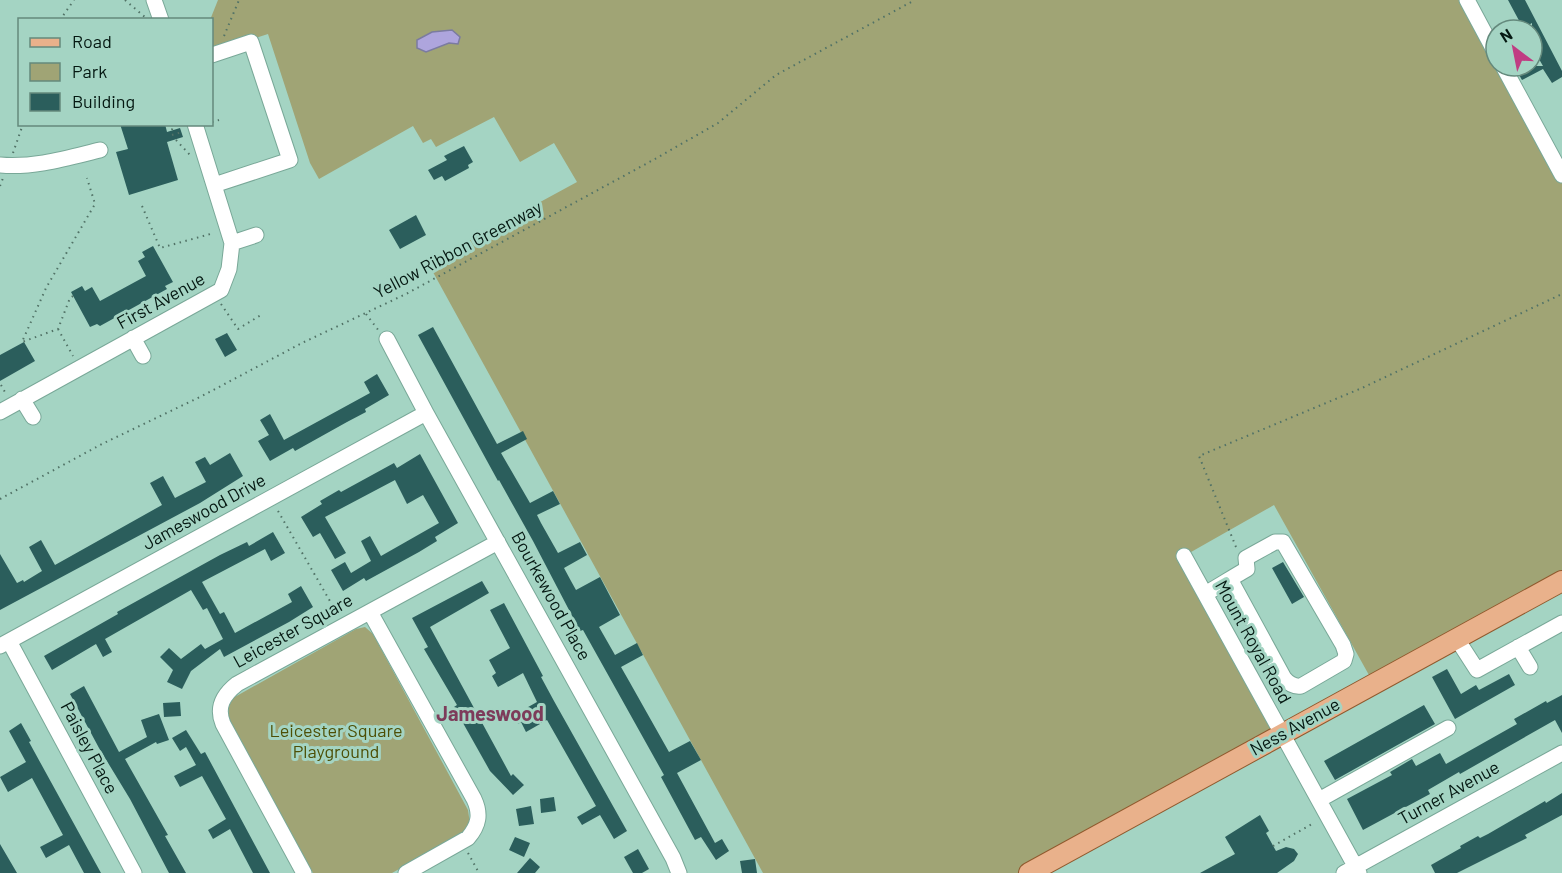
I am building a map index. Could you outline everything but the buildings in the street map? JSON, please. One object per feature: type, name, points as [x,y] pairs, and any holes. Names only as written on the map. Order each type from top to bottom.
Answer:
[{"type":"main road","name":"Ness Avenue","points":[[1029,873],[1562,581]]},
{"type":"street","points":[[154,0],[160,18]]},
{"type":"street","points":[[1467,0],[1484,32]]},
{"type":"street","points":[[213,56],[251,42],[290,160],[214,185]]},
{"type":"street","points":[[1509,78],[1562,175]]},
{"type":"street","name":"First Avenue","points":[[0,412],[221,290],[229,269],[230,236],[196,126]]},
{"type":"street","points":[[0,165],[16,166],[52,162],[100,150]]},
{"type":"street","points":[[230,236],[256,235]]},
{"type":"street","points":[[133,338],[143,356]]},
{"type":"street","name":"Bourkewood Place","points":[[387,339],[673,858],[679,873]]},
{"type":"street","points":[[22,399],[33,417]]},
{"type":"street","name":"Jameswood Drive","points":[[4,643],[426,413]]},
{"type":"street","points":[[1205,594],[1230,579],[1277,541],[1285,544],[1343,645],[1346,654],[1344,661],[1301,686],[1296,687],[1290,684],[1284,678],[1230,579]]},
{"type":"street","name":"Leicester Square","points":[[304,873],[220,717],[220,707],[228,691],[498,542]]},
{"type":"street","name":"Mount Royal Road","points":[[1184,556],[1271,717],[1283,733],[1319,800],[1353,871]]},
{"type":"street","name":"Leicester Square","points":[[369,612],[477,806],[478,822],[468,838],[406,873]]},
{"type":"street","points":[[1457,639],[1477,670],[1562,623]]},
{"type":"street","name":"Paisley Place","points":[[4,643],[134,873]]},
{"type":"street","points":[[1518,647],[1530,667]]},
{"type":"street","points":[[1319,800],[1448,728]]},
{"type":"street","name":"Turner Avenue","points":[[1353,871],[1562,753]]},
{"type":"path","points":[[61,18],[74,0]]},
{"type":"path","points":[[125,0],[146,18]]},
{"type":"path","points":[[223,40],[239,0]]},
{"type":"path","name":"Yellow Ribbon Greenway","points":[[0,499],[102,444],[202,396],[302,343],[406,294],[707,130],[729,115],[776,75],[915,0]]},
{"type":"path","points":[[213,122],[219,120]]},
{"type":"path","points":[[172,130],[173,126]]},
{"type":"path","points":[[73,296],[70,298],[58,329],[22,342],[46,288],[95,204],[87,178]]},
{"type":"path","points":[[142,206],[160,248],[230,236]]},
{"type":"path","points":[[214,294],[238,329],[261,315]]},
{"type":"path","points":[[1246,564],[1236,548],[1199,456],[1362,388],[1562,294]]},
{"type":"path","points":[[366,314],[387,339]]},
{"type":"path","points":[[58,329],[80,368]]},
{"type":"path","points":[[271,498],[344,626]]},
{"type":"path","points":[[1273,846],[1312,824]]},
{"type":"path","points":[[462,843],[479,873]]},
{"type":"green space","points":[[218,0],[1467,0],[1484,32],[1484,78],[1503,78],[1562,175],[1562,581],[1374,684],[1274,505],[1184,556],[1283,733],[1027,873],[763,873],[428,263],[577,182],[554,143],[520,162],[494,117],[436,147],[431,139],[423,143],[413,126],[319,179],[310,163],[268,34],[213,52],[213,18],[211,18]]},
{"type":"green space","name":"Leicester Square Playground","points":[[365,627],[373,634],[468,810],[470,824],[459,836],[392,873],[313,873],[228,718],[229,706],[233,698],[356,629]]},
{"type":"shaded area","points":[[452,30],[460,37],[458,44],[449,43],[426,52],[417,48],[417,40],[432,32]]},
{"type":"district","name":"Jameswood","points":[[490,714]]}]
